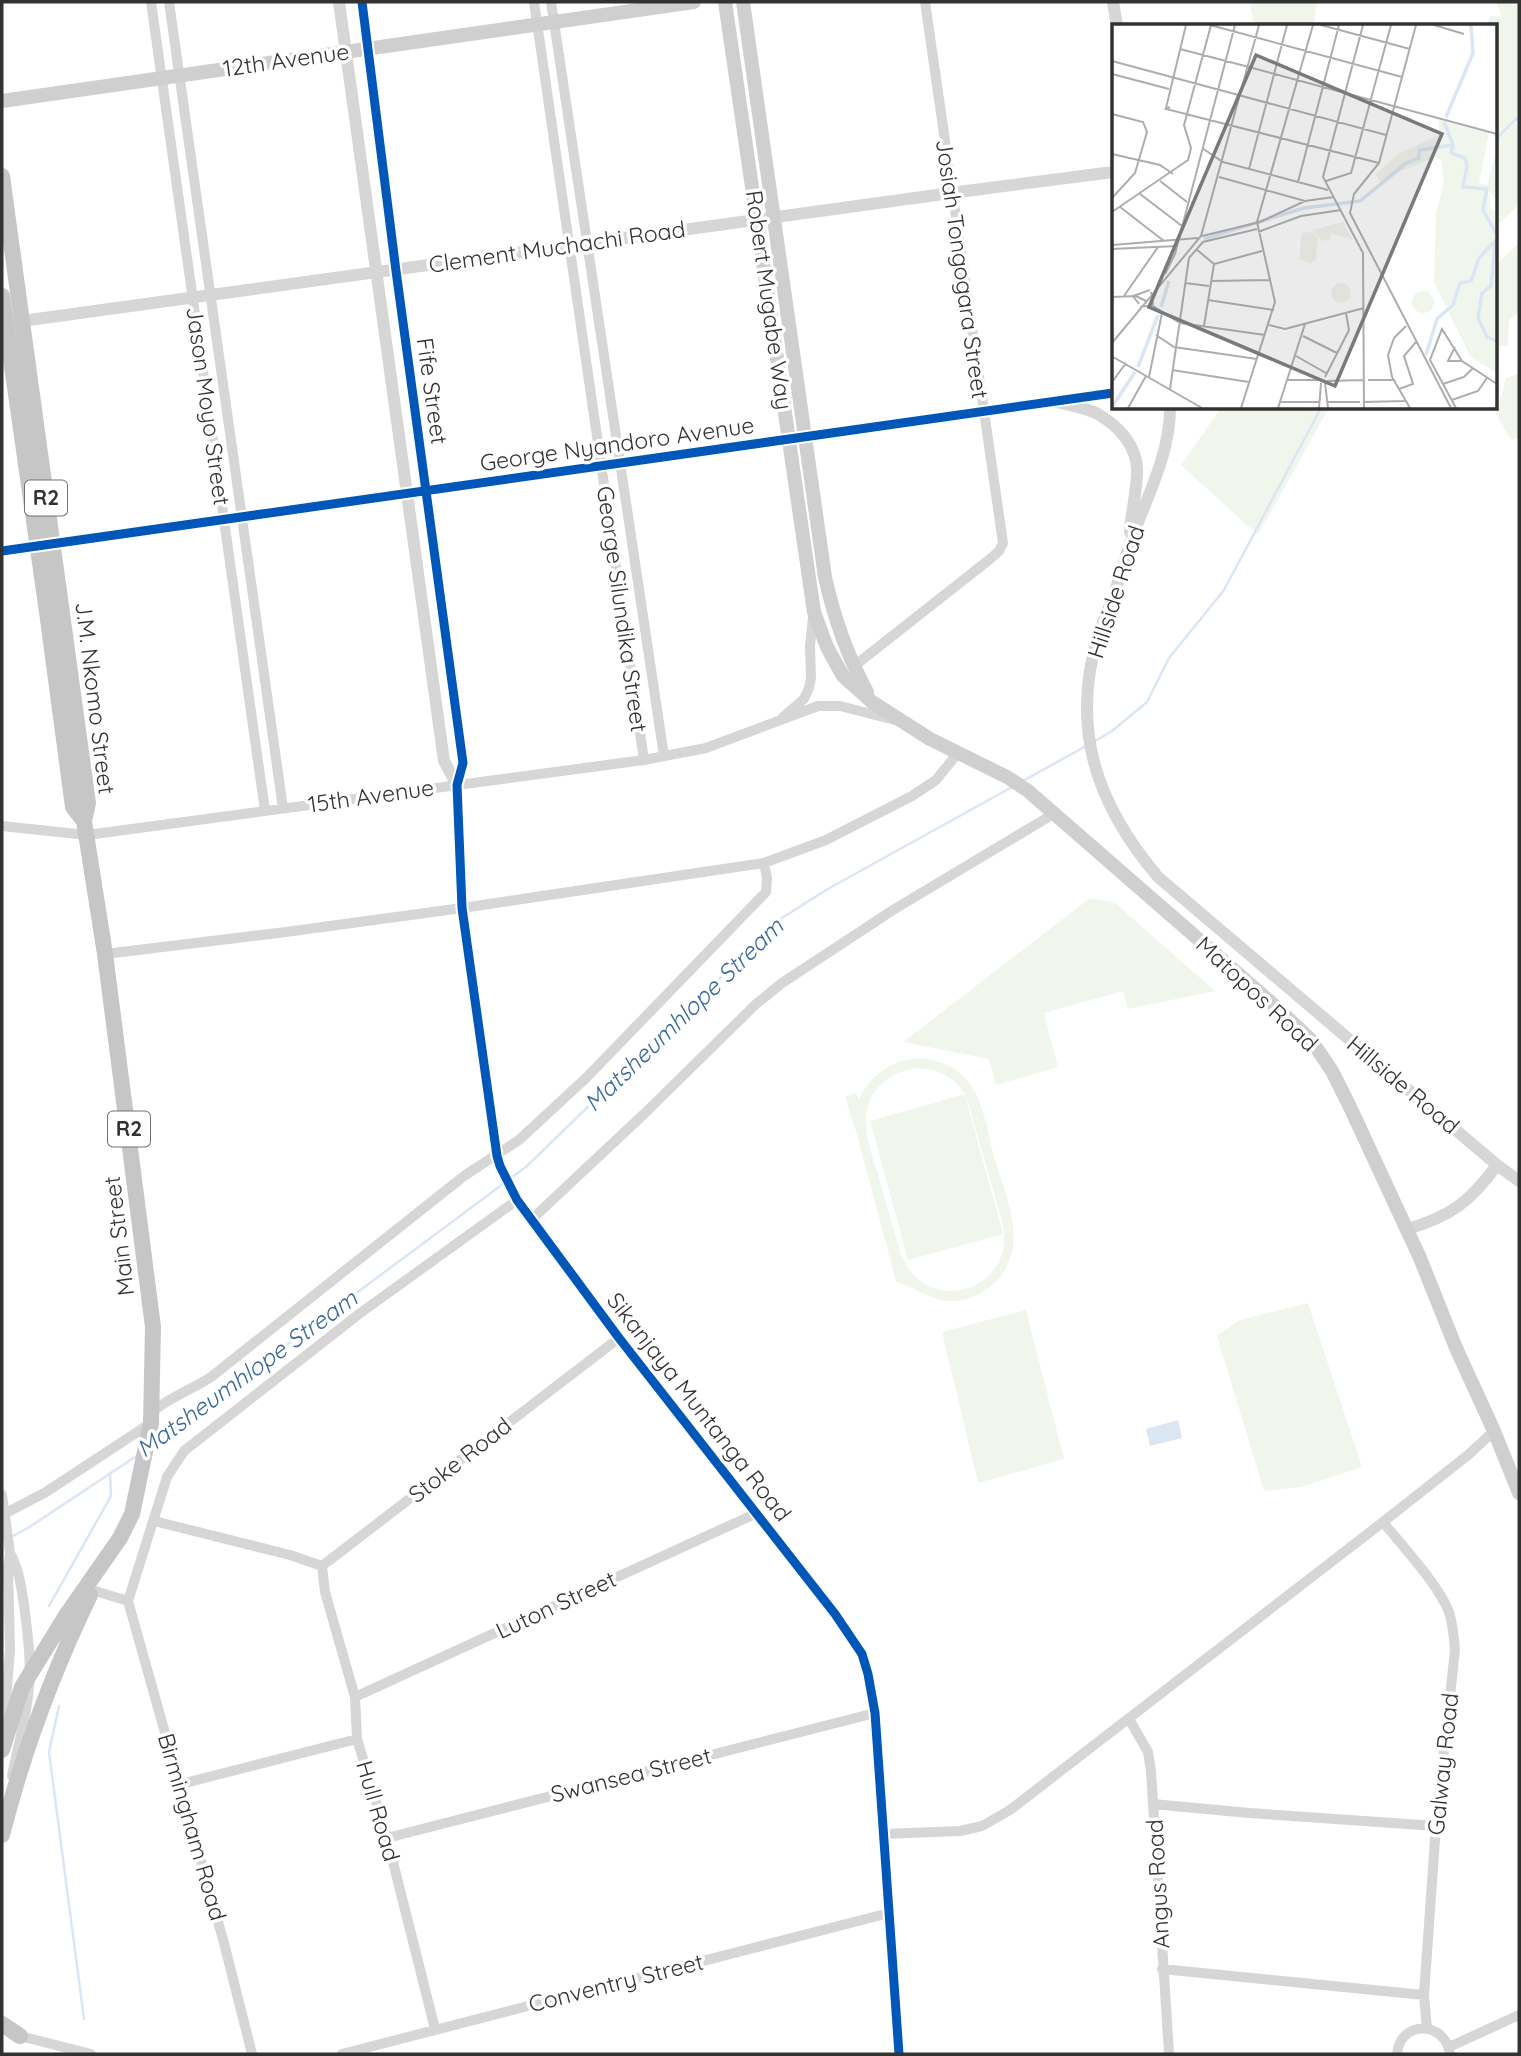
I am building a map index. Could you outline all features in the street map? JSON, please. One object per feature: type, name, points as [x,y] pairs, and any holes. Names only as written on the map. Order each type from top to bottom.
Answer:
[{"type":"highway","name":"J.M. Nkomo Street","points":[[2,176],[10,323],[88,803],[86,828]]},
{"type":"highway","name":"J.M. Nkomo Street","points":[[2,296],[10,323]]},
{"type":"highway","name":"Main Street","points":[[86,828],[153,1327],[150,1424],[143,1465],[132,1514],[107,1558]]},
{"type":"highway","name":"R2","points":[[2,1835],[12,1794],[51,1682],[107,1558]]},
{"type":"highway","name":"R2","points":[[2,1750],[17,1699],[30,1674],[67,1614],[107,1558]]},
{"type":"highway","points":[[2,2024],[20,2036]]},
{"type":"highway","points":[[2,2039],[20,2036]]},
{"type":"main road","name":"12th Avenue","points":[[2,101],[694,2]]},
{"type":"main road","name":"Robert Mugabe Way","points":[[725,2],[814,612],[827,647],[843,676],[872,702]]},
{"type":"main road","name":"Robert Mugabe Way","points":[[743,2],[827,587],[853,667],[872,702]]},
{"type":"main road","name":"Matopos Road","points":[[872,702],[898,721],[1027,789],[1311,1040],[1332,1070],[1407,1229],[1519,1493]]},
{"type":"street","name":"Jason Moyo Street","points":[[151,2],[265,811]]},
{"type":"street","name":"Jason Moyo Street","points":[[169,2],[283,808]]},
{"type":"street","name":"Fife Street","points":[[339,2],[444,761],[457,785]]},
{"type":"street","name":"Fife Street","points":[[362,2],[463,762],[457,785]]},
{"type":"street","name":"George Silundika Street","points":[[534,2],[644,760]]},
{"type":"street","name":"George Silundika Street","points":[[551,2],[664,756]]},
{"type":"street","name":"Josiah Tongogara Street","points":[[853,667],[990,559],[1003,543],[925,2]]},
{"type":"street","points":[[1113,2],[1117,24]]},
{"type":"street","name":"Clement Muchachi Road","points":[[10,323],[1112,172]]},
{"type":"street","name":"George Nyandoro Avenue","points":[[2,551],[1112,393]]},
{"type":"street","points":[[1054,401],[1094,412],[1115,426],[1131,444],[1136,457],[1137,472],[1129,546]]},
{"type":"street","name":"Hillside Road","points":[[1170,410],[1163,455],[1098,636],[1090,674],[1087,733],[1094,769],[1115,818],[1139,855],[1158,877],[1519,1181]]},
{"type":"street","name":"15th Avenue","points":[[778,722],[804,699],[809,688],[814,612]]},
{"type":"street","name":"15th Avenue","points":[[2,825],[86,828],[265,811],[644,760],[706,748],[818,706],[840,706],[898,721]]},
{"type":"street","points":[[105,954],[462,908],[764,863],[826,840],[912,796],[936,780],[957,754]]},
{"type":"street","name":"Sikanjaya Muntanga Road","points":[[457,785],[462,908],[498,1161],[514,1195],[619,1338],[835,1614],[862,1654],[875,1713],[899,2054]]},
{"type":"street","points":[[532,1219],[755,1005],[782,983],[893,909],[1055,813]]},
{"type":"street","points":[[4,1517],[150,1424],[164,1402],[211,1377],[464,1177],[498,1161],[586,1078],[766,892],[764,863]]},
{"type":"street","points":[[1407,1229],[1428,1223],[1457,1208],[1480,1188],[1497,1165]]},
{"type":"street","points":[[92,1590],[128,1601],[167,1477],[178,1457],[192,1443],[514,1195]]},
{"type":"street","name":"Stoke Road","points":[[323,1566],[619,1338]]},
{"type":"street","points":[[884,1834],[960,1832],[982,1826],[1010,1810],[1383,1522],[1494,1431]]},
{"type":"street","points":[[2,1495],[10,1614],[9,1679],[2,1739]]},
{"type":"street","name":"Luton Street","points":[[355,1697],[757,1513]]},
{"type":"street","points":[[154,1521],[254,1545],[323,1566]]},
{"type":"street","name":"Galway Road","points":[[1383,1522],[1443,1599],[1454,1632],[1455,1650],[1436,1826],[1424,1995],[1427,2029]]},
{"type":"street","points":[[7,1554],[18,1570],[30,1674],[28,1698],[12,1776],[12,1794]]},
{"type":"street","name":"Hull Road","points":[[323,1566],[324,1592],[355,1697],[357,1739],[387,1838],[435,2029]]},
{"type":"street","name":"Birmingham Road","points":[[128,1601],[225,1943],[252,2054]]},
{"type":"street","name":"Swansea Street","points":[[387,1838],[875,1713]]},
{"type":"street","name":"Angus Road","points":[[1129,1719],[1148,1752],[1151,1770],[1169,2054]]},
{"type":"street","points":[[181,1784],[357,1739]]},
{"type":"street","points":[[1153,1804],[1436,1826]]},
{"type":"street","name":"Conventry Street","points":[[342,2054],[889,1913]]},
{"type":"street","points":[[1162,1969],[1424,1995]]},
{"type":"street","points":[[1396,2054],[1400,2042],[1412,2031],[1427,2029],[1441,2035],[1449,2051],[1519,2015]]},
{"type":"street","points":[[2,2032],[90,2054]]},
{"type":"shaded area","points":[[1250,2],[1317,2],[1314,24],[1254,24]]},
{"type":"shaded area","points":[[1496,2],[1519,2],[1519,204],[1496,227],[1496,24],[1488,24],[1490,16],[1502,17]]},
{"type":"shaded area","points":[[1519,243],[1519,312],[1509,320],[1508,346],[1496,346],[1496,265]]},
{"type":"shaded area","points":[[1519,374],[1519,438],[1511,440],[1496,414],[1506,378]]},
{"type":"shaded area","points":[[1220,410],[1328,410],[1258,535],[1181,465]]},
{"type":"shaded area","points":[[1090,898],[1114,902],[1215,991],[1128,1009],[1123,991],[1044,1013],[1058,1067],[996,1085],[989,1059],[903,1042]]},
{"type":"shaded area","points":[[918,1058],[938,1061],[960,1073],[971,1086],[984,1114],[1009,1203],[1014,1237],[1012,1254],[1005,1269],[985,1290],[963,1300],[936,1299],[896,1282],[845,1097],[856,1093],[859,1099],[876,1076],[899,1062]],"holes":[[[918,1068],[939,1072],[951,1079],[965,1094],[870,1121],[908,1260],[1003,1234],[1003,1248],[996,1267],[982,1281],[965,1289],[947,1291],[928,1286],[912,1273],[900,1252],[866,1126],[866,1114],[873,1094],[888,1079]],[[965,1095],[1003,1224],[1003,1234]]]},
{"type":"shaded area","points":[[1308,1303],[1362,1467],[1301,1487],[1264,1491],[1217,1336],[1240,1320]]},
{"type":"shaded area","points":[[1026,1310],[1064,1459],[978,1483],[942,1332]]},
{"type":"water","points":[[1178,1420],[1182,1438],[1150,1446],[1146,1429]]},
{"type":"waterway","name":"Matsheumhlope Stream","points":[[1496,142],[1519,116]]},
{"type":"waterway","name":"Matsheumhlope Stream","points":[[1095,741],[1112,731],[1147,702],[1169,658],[1224,590],[1320,410]]},
{"type":"waterway","name":"Matsheumhlope Stream","points":[[1021,782],[1086,746]]},
{"type":"waterway","name":"Matsheumhlope Stream","points":[[511,1178],[527,1166],[782,918],[826,890],[1012,787]]},
{"type":"waterway","name":"Matsheumhlope Stream","points":[[152,1445],[503,1184]]},
{"type":"waterway","name":"Matsheumhlope Stream","points":[[11,1537],[138,1455]]},
{"type":"waterway","points":[[49,1606],[111,1496],[110,1473]]},
{"type":"waterway","points":[[59,1706],[49,1752],[84,2019]]},
{"type":"cycle path","points":[[362,2],[463,763],[457,785],[462,908],[497,1156],[517,1200],[619,1338],[835,1614],[862,1654],[875,1713],[899,2054]]},
{"type":"cycle path","points":[[2,551],[1112,393]]}]
